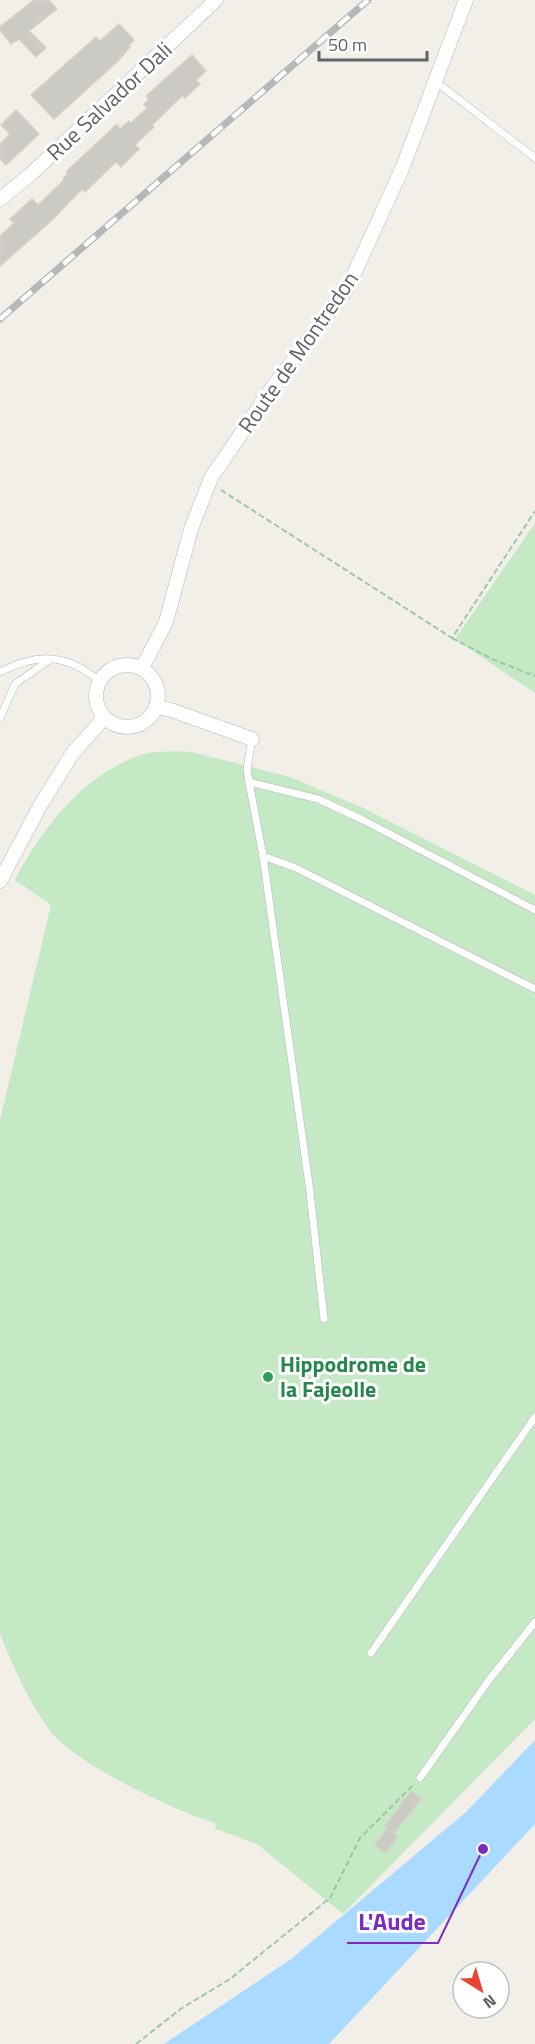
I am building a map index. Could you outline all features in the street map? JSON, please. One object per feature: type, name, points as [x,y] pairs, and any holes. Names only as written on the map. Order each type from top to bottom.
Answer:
[{"type":"street","name":"Rue Salvador Dali","points":[[0,200],[32,174],[216,0]]},
{"type":"street","name":"Route de Montredon","points":[[142,668],[166,622],[191,529],[210,482],[272,388],[348,287],[402,169],[466,0]]},
{"type":"street","points":[[121,664],[142,668],[148,672],[157,685],[156,707],[147,720],[134,726],[123,727],[104,718],[98,709],[95,693],[106,671],[121,664]]},
{"type":"street","points":[[156,707],[171,710],[252,740]]},
{"type":"street","points":[[0,881],[40,806],[72,754],[104,718]]},
{"type":"lane","points":[[435,81],[535,158]]},
{"type":"lane","points":[[0,672],[21,661],[40,658],[48,661],[66,660],[84,667],[99,681]]},
{"type":"lane","points":[[0,718],[15,684],[48,661]]},
{"type":"lane","points":[[252,740],[247,769],[263,856],[310,1192],[324,1319]]},
{"type":"lane","points":[[249,782],[318,799],[363,819],[535,910]]},
{"type":"lane","points":[[263,856],[296,868],[535,989]]},
{"type":"lane","points":[[371,1653],[535,1417]]},
{"type":"lane","points":[[420,1778],[489,1680],[535,1622]]},
{"type":"path","points":[[210,482],[249,511],[452,638],[492,659],[535,676]]},
{"type":"path","points":[[452,638],[535,511]]},
{"type":"path","points":[[136,2044],[182,2008],[230,1979],[330,1898],[360,1838],[420,1778]]},
{"type":"green space","points":[[535,523],[535,693],[455,639]]},
{"type":"green space","name":"Hippodrome de la Fajeolle","points":[[192,752],[290,777],[361,807],[535,895],[535,1719],[343,1914],[257,1844],[216,1829],[215,1823],[127,1785],[103,1772],[64,1745],[51,1732],[29,1697],[0,1634],[0,1120],[51,905],[15,880],[38,841],[52,823],[83,789],[101,775],[121,763],[147,753]]},
{"type":"water","points":[[535,1740],[535,1824],[329,2044],[164,2044],[291,1959],[466,1812]]},
{"type":"building","points":[[34,0],[49,0],[57,9],[29,31],[46,48],[36,57],[19,39],[11,44],[0,30],[0,27]]},
{"type":"building","points":[[119,24],[134,40],[129,45],[130,47],[118,61],[54,119],[31,95],[96,37],[100,41]]},
{"type":"building","points":[[192,55],[206,71],[196,80],[200,84],[185,98],[183,95],[152,125],[154,127],[135,145],[139,149],[121,167],[116,162],[85,192],[82,189],[52,220],[0,266],[0,236],[14,223],[10,219],[32,199],[38,205],[64,180],[63,178],[68,174],[66,172],[117,124],[120,129],[129,121],[131,123],[147,108],[144,104],[149,99],[146,96]]},
{"type":"building","points":[[16,110],[39,134],[6,165],[0,159],[0,144],[10,134],[1,125]]},
{"type":"building","points":[[411,1791],[421,1799],[394,1833],[398,1837],[385,1853],[375,1845],[388,1828],[385,1826]]},
{"type":"railway","points":[[0,319],[368,0]]},
{"type":"place","name":"Hippodrome de la Fajeolle","points":[[268,1377]]},
{"type":"place","name":"L'Aude","points":[[483,1849]]}]
